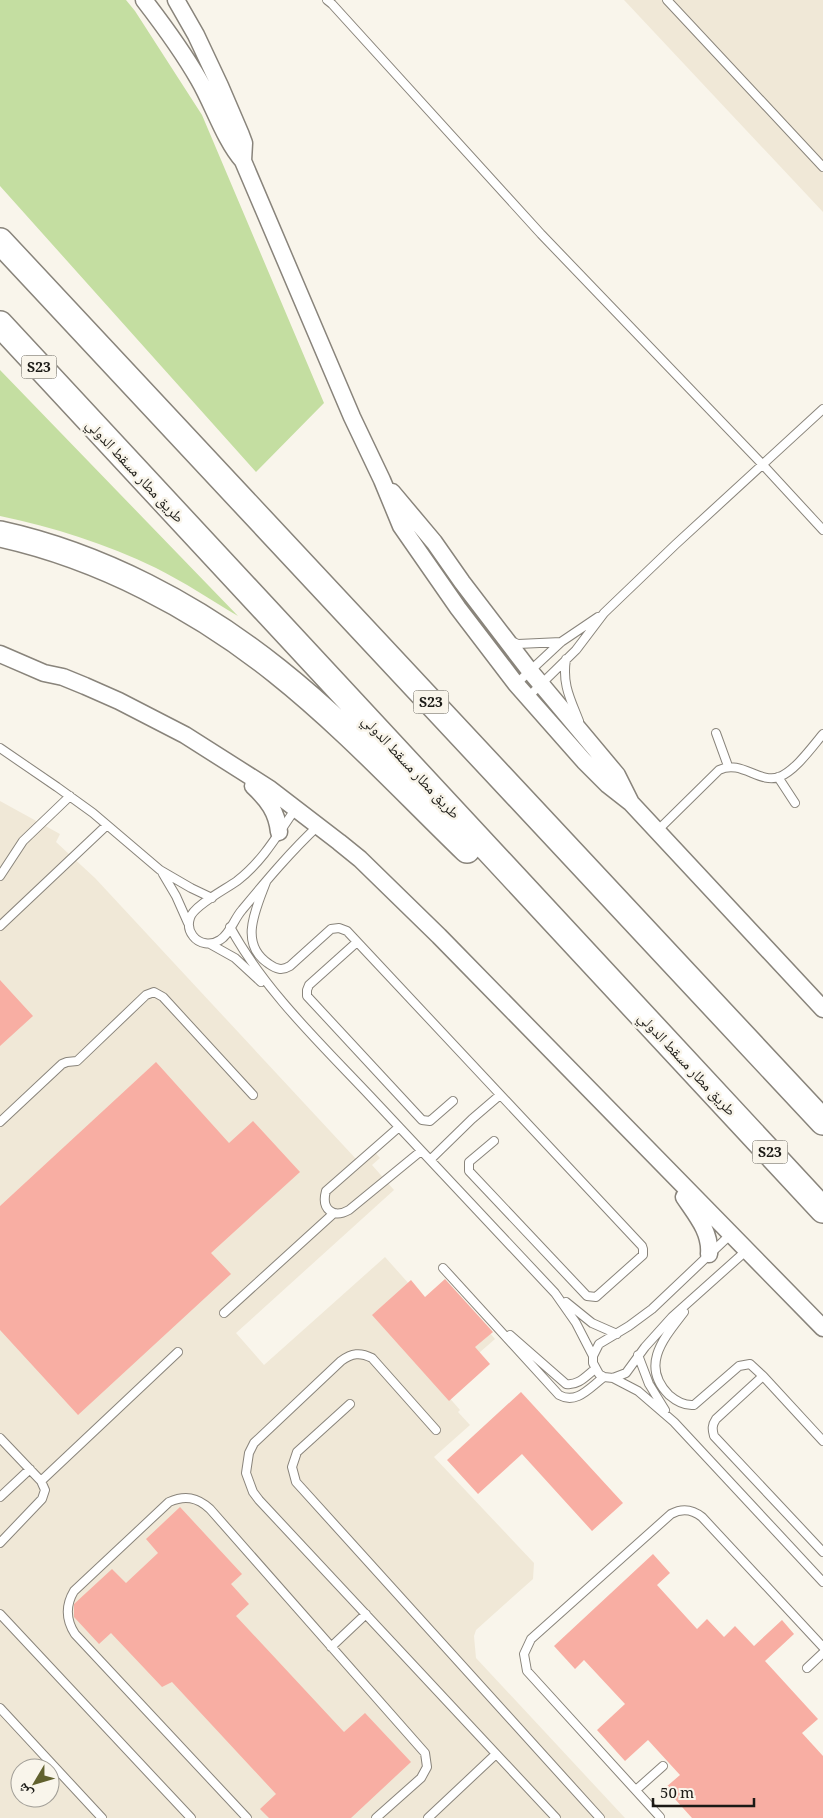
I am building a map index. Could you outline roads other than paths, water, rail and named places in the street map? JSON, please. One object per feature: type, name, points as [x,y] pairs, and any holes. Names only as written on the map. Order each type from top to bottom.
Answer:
[{"type":"main road","points":[[0,235],[39,283]]},
{"type":"main road","name":"S23","points":[[0,240],[823,1122]]},
{"type":"main road","name":"طريق مطار مسقط الدولي","points":[[0,324],[823,1210]]},
{"type":"main road","points":[[0,348],[54,395],[78,409]]},
{"type":"main road","points":[[0,534],[73,556],[152,590],[195,614],[237,641],[277,671],[355,741],[716,1095]]},
{"type":"street","points":[[144,0],[181,50],[199,79],[233,148],[243,161],[352,417],[382,480],[401,526],[463,615],[516,684],[584,761],[608,786],[631,803],[823,1009]]},
{"type":"street","points":[[176,0],[208,61],[241,135],[244,144],[243,161]]},
{"type":"street","points":[[382,480],[434,542],[462,582],[541,685],[617,775],[631,803]]},
{"type":"street","points":[[0,644],[46,664],[63,677]]},
{"type":"street","points":[[0,654],[44,673],[63,677],[152,717],[216,753],[319,825],[360,859],[399,897],[823,1328]]},
{"type":"street","points":[[216,753],[271,804],[278,822],[279,832]]},
{"type":"street","points":[[664,1166],[705,1229],[710,1246],[708,1254]]},
{"type":"lane","points":[[667,0],[823,167]]},
{"type":"lane","points":[[330,1],[541,234],[823,530]]},
{"type":"lane","points":[[528,697],[576,650],[604,613],[823,409]]},
{"type":"lane","points":[[516,684],[561,642],[604,613]]},
{"type":"lane","points":[[505,639],[518,644],[561,642]]},
{"type":"lane","points":[[566,659],[565,685],[584,735]]},
{"type":"lane","points":[[716,732],[728,766]]},
{"type":"lane","points":[[657,831],[716,772],[728,766],[738,767],[767,778],[778,777],[803,757],[823,734]]},
{"type":"lane","points":[[0,748],[70,796],[160,870],[190,888],[212,898]]},
{"type":"lane","points":[[778,777],[795,803]]},
{"type":"lane","points":[[0,876],[23,841],[70,796]]},
{"type":"lane","points":[[188,924],[190,915],[201,905],[250,871],[266,853],[296,808]]},
{"type":"lane","points":[[0,926],[107,825]]},
{"type":"lane","points":[[160,870],[176,896],[190,932],[195,939],[202,943],[218,942],[225,936],[236,917],[266,882],[300,843],[319,825]]},
{"type":"lane","points":[[266,882],[253,917],[251,937],[256,951],[266,962],[276,968],[287,968],[327,932],[335,928],[347,931],[642,1246],[644,1249],[643,1255],[596,1297],[590,1298],[469,1171],[469,1162],[494,1141]]},
{"type":"lane","points":[[230,927],[255,968],[271,989],[555,1293],[592,1323],[617,1334]]},
{"type":"lane","points":[[356,942],[310,985],[307,990],[307,996],[422,1120],[430,1121],[453,1100]]},
{"type":"lane","points":[[210,944],[235,958],[271,989]]},
{"type":"lane","points":[[0,1122],[62,1064],[79,1059],[146,995],[154,992],[163,997],[253,1095]]},
{"type":"lane","points":[[430,1160],[500,1095]]},
{"type":"lane","points":[[399,1127],[326,1191],[324,1198],[329,1210],[342,1214],[349,1210],[421,1150]]},
{"type":"lane","points":[[224,1313],[334,1213]]},
{"type":"lane","points":[[593,1356],[599,1344],[617,1334],[652,1309],[731,1234]]},
{"type":"lane","points":[[614,1378],[626,1373],[638,1355],[672,1317],[747,1250]]},
{"type":"lane","points":[[443,1268],[559,1396],[568,1399],[578,1397],[604,1377]]},
{"type":"lane","points":[[555,1293],[576,1323],[593,1356],[595,1369],[604,1377],[614,1378],[638,1390],[674,1422],[823,1582]]},
{"type":"lane","points":[[695,1296],[660,1344],[656,1354],[657,1375],[667,1392],[682,1404],[694,1405],[742,1364],[750,1364],[823,1441]]},
{"type":"lane","points":[[484,1312],[566,1384],[574,1384],[595,1369]]},
{"type":"lane","points":[[41,1481],[178,1352]]},
{"type":"lane","points":[[436,1430],[372,1358],[364,1354],[356,1354],[348,1356],[341,1361],[260,1436],[249,1452],[246,1473],[253,1492],[556,1818]]},
{"type":"lane","points":[[638,1355],[649,1384],[674,1422]]},
{"type":"lane","points":[[763,1376],[716,1419],[713,1423],[712,1432],[823,1552]]},
{"type":"lane","points":[[350,1404],[297,1452],[292,1467],[296,1482],[600,1818]]},
{"type":"lane","points":[[0,1438],[41,1481],[44,1490],[42,1499],[0,1543]]},
{"type":"lane","points":[[0,1498],[30,1470]]},
{"type":"lane","points":[[247,1818],[76,1634],[68,1619],[67,1612],[70,1597],[74,1591],[169,1502],[186,1497],[195,1498],[203,1502],[210,1509],[425,1753],[427,1767],[421,1778],[376,1818]]},
{"type":"lane","points":[[660,1817],[527,1671],[524,1654],[530,1639],[671,1514],[687,1510],[702,1517],[823,1647]]},
{"type":"lane","points":[[0,1614],[192,1818]]},
{"type":"lane","points":[[331,1647],[366,1614]]},
{"type":"lane","points":[[807,1668],[823,1653]]},
{"type":"lane","points":[[0,1708],[102,1818]]},
{"type":"lane","points":[[428,1818],[496,1754]]},
{"type":"lane","points":[[636,1790],[663,1766]]}]
